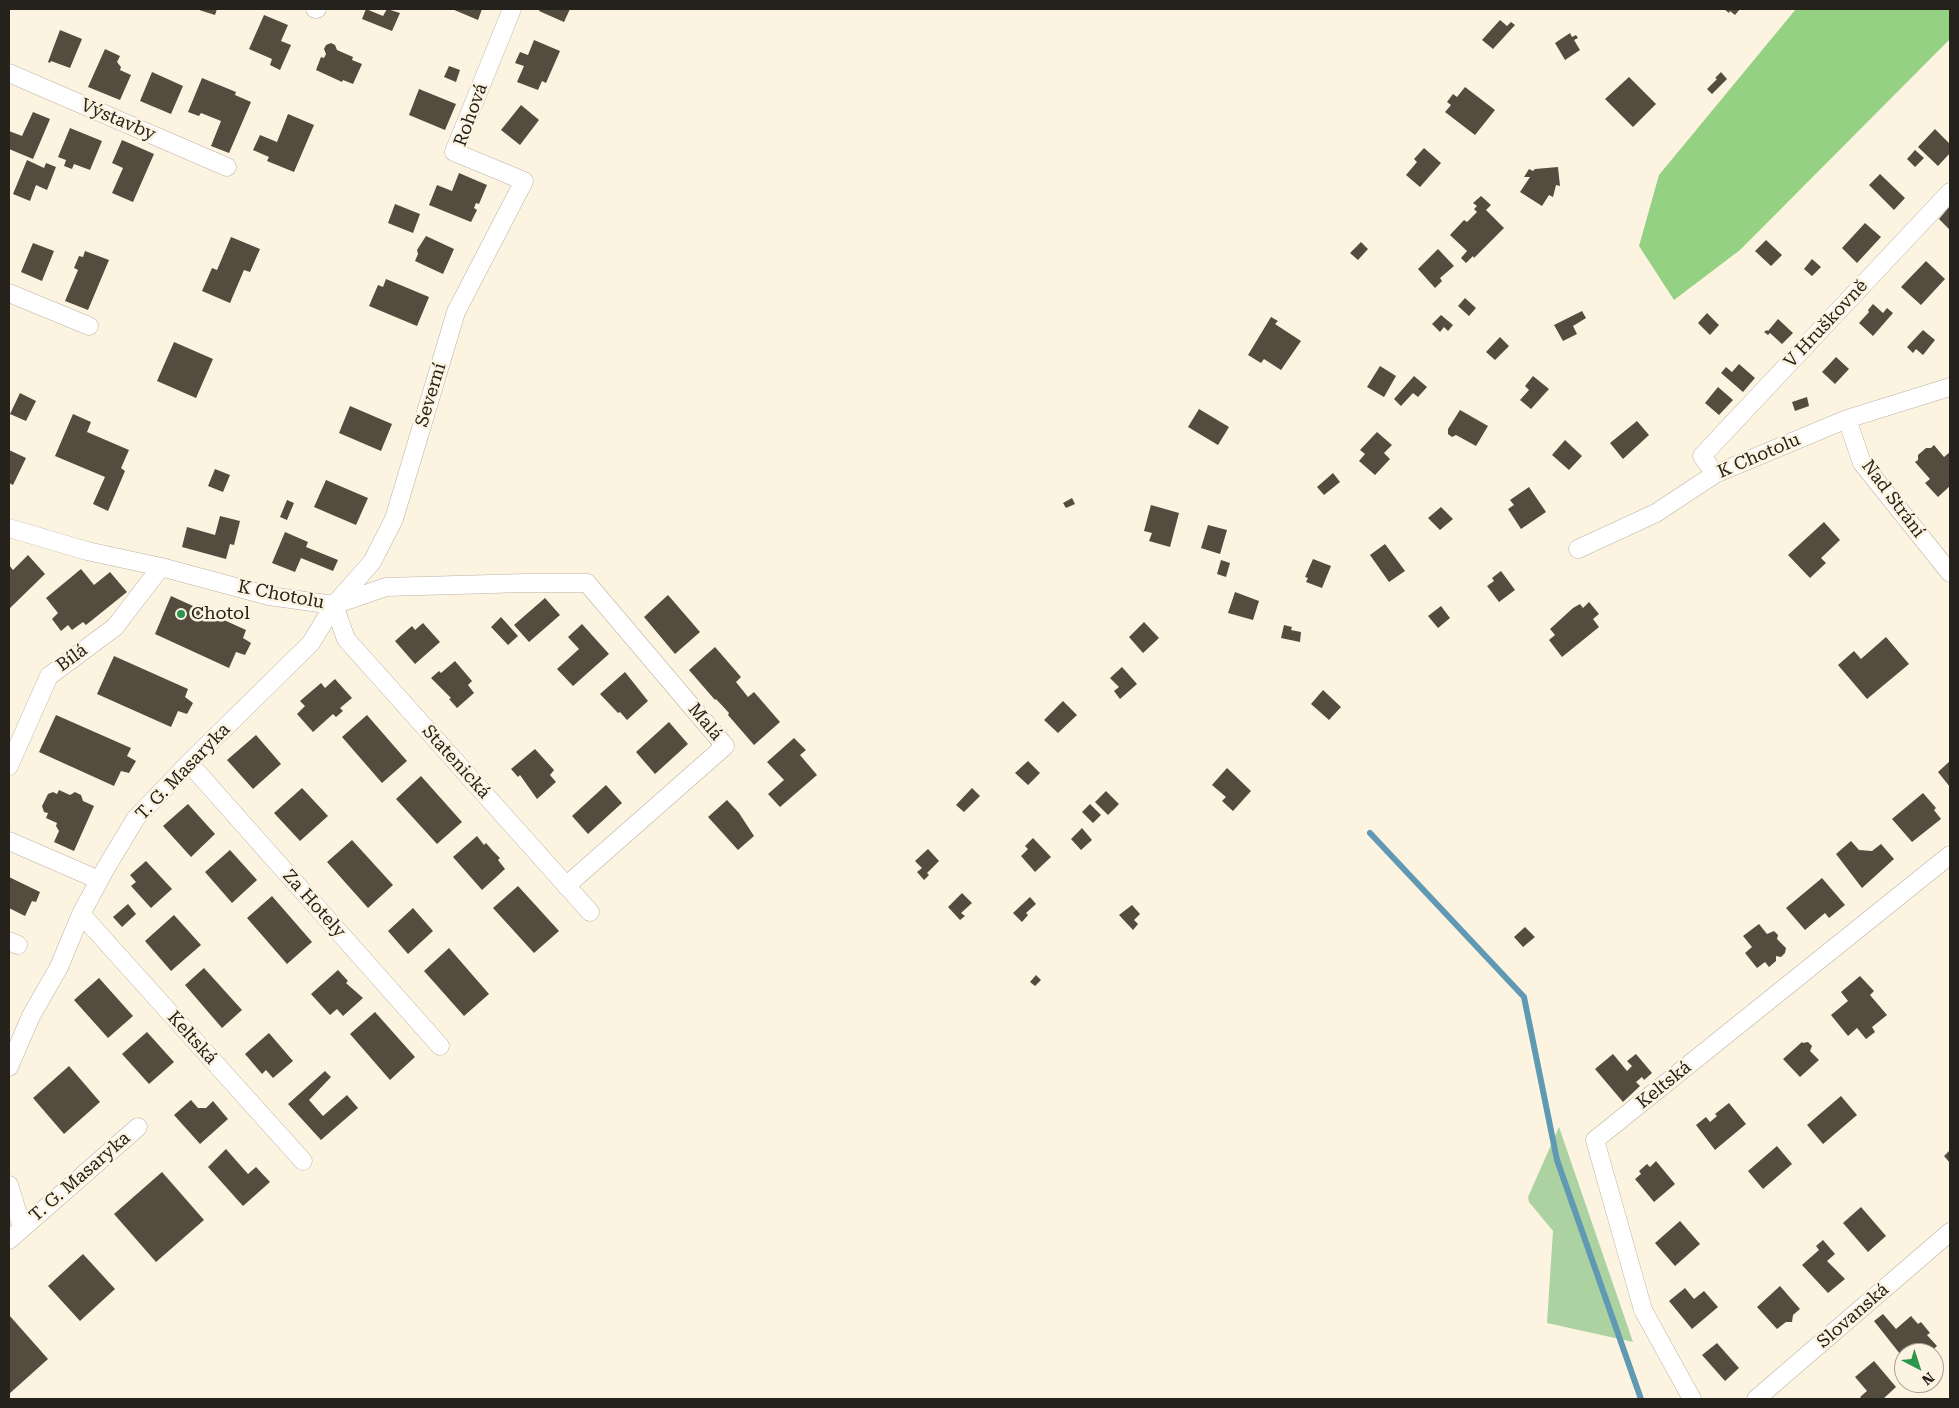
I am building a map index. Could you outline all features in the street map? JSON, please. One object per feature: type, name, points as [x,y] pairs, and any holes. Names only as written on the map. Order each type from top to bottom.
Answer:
[{"type":"street","name":"Rohová","points":[[512,9],[454,152],[524,181]]},
{"type":"street","name":"Výstavby","points":[[9,73],[227,166]]},
{"type":"street","name":"Severní","points":[[334,605],[372,562],[394,519],[456,312],[524,181]]},
{"type":"street","name":"V Hruškovně","points":[[1715,474],[1702,456],[1950,192]]},
{"type":"street","points":[[9,293],[89,326]]},
{"type":"street","name":"K Chotolu","points":[[1578,549],[1656,512],[1715,474],[1847,418],[1950,387]]},
{"type":"street","name":"Nad Strání","points":[[1847,418],[1862,463],[1950,573]]},
{"type":"street","name":"K Chotolu","points":[[9,528],[86,551],[161,567],[269,596],[334,605],[386,588],[526,583],[587,583]]},
{"type":"street","name":"Bílá","points":[[9,766],[49,676],[115,627],[161,567]]},
{"type":"street","name":"Malá","points":[[566,886],[725,746],[587,583]]},
{"type":"street","name":"T. G. Masaryka","points":[[9,1067],[30,1016],[58,967],[81,914],[136,818],[311,643],[334,605]]},
{"type":"street","name":"Statenická","points":[[334,605],[346,639],[590,912]]},
{"type":"street","name":"Za Hotely","points":[[189,763],[440,1046]]},
{"type":"street","points":[[9,841],[99,880]]},
{"type":"street","name":"Keltská","points":[[1692,1399],[1643,1310],[1596,1140],[1950,855]]},
{"type":"street","name":"Keltská","points":[[81,914],[303,1161]]},
{"type":"street","name":"T. G. Masaryka","points":[[9,1240],[138,1127]]},
{"type":"street","name":"T. G. Masaryka","points":[[9,1185],[22,1227]]},
{"type":"street","name":"Slovanská","points":[[1756,1399],[1950,1232]]},
{"type":"green space","points":[[1796,9],[1950,9],[1950,39],[1740,250],[1674,300],[1639,246],[1659,175]]},
{"type":"green space","points":[[1559,1127],[1633,1342],[1547,1323],[1553,1231],[1529,1202],[1528,1197]]},
{"type":"building","points":[[196,9],[217,9],[215,15]]},
{"type":"building","points":[[366,9],[383,16],[387,9],[400,13],[392,31],[362,19]]},
{"type":"building","points":[[452,9],[482,9],[478,20]]},
{"type":"building","points":[[540,9],[570,9],[564,22],[539,11]]},
{"type":"building","points":[[1724,9],[1740,9],[1735,15]]},
{"type":"building","points":[[264,15],[288,25],[281,41],[291,45],[280,70],[270,65],[272,59],[249,49]]},
{"type":"building","points":[[1500,20],[1507,26],[1511,22],[1515,25],[1493,49],[1482,40]]},
{"type":"building","points":[[60,30],[82,39],[70,68],[51,61],[50,63],[48,62]]},
{"type":"building","points":[[1570,33],[1572,37],[1576,35],[1578,38],[1574,40],[1580,50],[1565,60],[1555,43]]},
{"type":"building","points":[[534,40],[560,51],[546,83],[542,81],[538,90],[517,82],[524,66],[515,63],[520,52],[528,55]]},
{"type":"building","points":[[331,43],[335,45],[337,50],[353,57],[352,60],[362,64],[353,84],[343,80],[342,82],[316,70],[321,57],[324,58],[326,54],[324,49],[326,45]]},
{"type":"building","points":[[105,49],[120,56],[117,62],[121,67],[120,70],[131,75],[120,100],[88,87]]},
{"type":"building","points":[[449,66],[460,70],[456,82],[444,77]]},
{"type":"building","points":[[152,72],[183,86],[171,114],[140,101]]},
{"type":"building","points":[[1721,72],[1727,79],[1712,94],[1707,89]]},
{"type":"building","points":[[1629,77],[1656,104],[1633,127],[1605,99]]},
{"type":"building","points":[[202,78],[236,92],[235,95],[251,102],[229,153],[211,146],[221,121],[201,113],[199,116],[188,112]]},
{"type":"building","points":[[1465,87],[1495,110],[1475,135],[1445,112],[1451,105],[1447,102],[1453,94],[1457,97]]},
{"type":"building","points":[[419,89],[456,104],[445,130],[409,115]]},
{"type":"building","points":[[521,105],[539,120],[520,145],[501,130]]},
{"type":"building","points":[[33,112],[50,119],[33,159],[9,149],[9,131],[22,136]]},
{"type":"building","points":[[288,114],[314,125],[294,172],[267,161],[269,157],[253,150],[260,135],[277,142]]},
{"type":"building","points":[[70,128],[102,141],[90,170],[74,164],[72,169],[64,166],[66,160],[58,157]]},
{"type":"building","points":[[1935,129],[1950,144],[1950,153],[1938,166],[1918,147]]},
{"type":"building","points":[[122,140],[154,154],[133,202],[112,193],[123,168],[112,163]]},
{"type":"building","points":[[1424,148],[1441,163],[1420,187],[1406,175],[1417,162],[1414,159]]},
{"type":"building","points":[[1915,150],[1924,158],[1915,167],[1907,159]]},
{"type":"building","points":[[27,160],[44,168],[46,163],[56,167],[47,190],[36,185],[30,201],[13,194]]},
{"type":"building","points":[[1558,167],[1560,186],[1556,185],[1553,197],[1549,195],[1542,206],[1520,192],[1530,177],[1524,177],[1529,169],[1533,171],[1535,169]]},
{"type":"building","points":[[459,173],[487,185],[479,204],[476,203],[474,208],[477,210],[471,222],[429,205],[437,185],[452,191]]},
{"type":"building","points":[[1880,174],[1905,198],[1894,210],[1869,185]]},
{"type":"building","points":[[1481,196],[1491,205],[1486,210],[1504,228],[1474,258],[1473,256],[1466,263],[1461,258],[1467,251],[1450,235],[1464,220],[1467,222],[1477,212],[1474,209],[1477,206],[1473,203]]},
{"type":"building","points":[[395,204],[420,214],[413,233],[388,223]]},
{"type":"building","points":[[1950,206],[1950,230],[1939,219]]},
{"type":"building","points":[[1865,223],[1881,237],[1857,263],[1842,248]]},
{"type":"building","points":[[426,236],[454,249],[443,274],[415,261],[418,254],[417,250]]},
{"type":"building","points":[[231,237],[260,249],[250,272],[244,270],[230,303],[202,291],[212,268],[217,270]]},
{"type":"building","points":[[1766,240],[1782,255],[1771,266],[1755,251]]},
{"type":"building","points":[[1361,242],[1368,249],[1358,260],[1350,253]]},
{"type":"building","points":[[33,243],[54,251],[42,281],[21,272]]},
{"type":"building","points":[[1438,249],[1454,266],[1440,278],[1442,281],[1435,288],[1418,269]]},
{"type":"building","points":[[85,251],[109,260],[88,310],[65,301],[78,270],[74,268],[79,256],[83,257]]},
{"type":"building","points":[[1812,259],[1821,267],[1812,276],[1804,269]]},
{"type":"building","points":[[1926,261],[1945,279],[1921,305],[1901,287]]},
{"type":"building","points":[[386,279],[429,297],[417,326],[369,306],[378,285],[383,287]]},
{"type":"building","points":[[1465,298],[1476,308],[1469,316],[1458,306]]},
{"type":"building","points":[[1873,304],[1883,313],[1887,308],[1893,313],[1873,336],[1859,323],[1869,312],[1868,310]]},
{"type":"building","points":[[1582,311],[1586,318],[1573,326],[1577,334],[1563,341],[1554,325]]},
{"type":"building","points":[[1707,313],[1719,325],[1710,335],[1698,323]]},
{"type":"building","points":[[1441,315],[1453,325],[1448,331],[1444,327],[1440,332],[1432,324]]},
{"type":"building","points":[[1271,317],[1278,321],[1275,324],[1301,341],[1281,370],[1264,359],[1261,363],[1248,355]]},
{"type":"building","points":[[1778,319],[1793,333],[1782,344],[1770,333],[1768,335],[1764,332],[1768,331]]},
{"type":"building","points":[[1923,330],[1935,340],[1923,355],[1916,349],[1913,353],[1907,347]]},
{"type":"building","points":[[1500,337],[1509,346],[1495,360],[1486,352]]},
{"type":"building","points":[[174,342],[213,359],[196,398],[157,381]]},
{"type":"building","points":[[1836,357],[1849,369],[1835,384],[1822,372]]},
{"type":"building","points":[[1739,364],[1755,378],[1743,392],[1721,373],[1726,367],[1732,372]]},
{"type":"building","points":[[1380,366],[1396,376],[1384,397],[1367,387]]},
{"type":"building","points":[[1414,376],[1427,387],[1418,397],[1413,393],[1401,406],[1394,399]]},
{"type":"building","points":[[1533,376],[1549,389],[1531,409],[1520,400],[1529,390],[1525,386]]},
{"type":"building","points":[[1718,387],[1733,400],[1719,415],[1705,403]]},
{"type":"building","points":[[20,393],[36,401],[26,421],[10,414]]},
{"type":"building","points":[[1807,397],[1809,406],[1795,411],[1792,402]]},
{"type":"building","points":[[350,406],[392,424],[381,451],[339,433]]},
{"type":"building","points":[[1199,409],[1229,427],[1218,445],[1188,427]]},
{"type":"building","points":[[1460,410],[1488,426],[1476,446],[1456,435],[1452,437],[1448,434],[1448,429]]},
{"type":"building","points":[[73,414],[91,422],[87,432],[129,450],[121,468],[125,471],[108,511],[93,504],[105,477],[55,456]]},
{"type":"building","points":[[1637,421],[1649,435],[1623,459],[1610,443]]},
{"type":"building","points":[[1377,432],[1392,445],[1384,453],[1390,459],[1375,475],[1359,461],[1365,454],[1360,450]]},
{"type":"building","points":[[1565,440],[1582,456],[1569,470],[1552,455]]},
{"type":"building","points":[[1934,445],[1944,457],[1950,452],[1950,486],[1938,497],[1925,483],[1930,479],[1915,462],[1918,460],[1918,455],[1926,448],[1931,448]]},
{"type":"building","points":[[9,450],[26,458],[13,485],[9,483]]},
{"type":"building","points":[[215,469],[230,475],[223,492],[208,486]]},
{"type":"building","points":[[1333,473],[1340,482],[1324,495],[1317,487]]},
{"type":"building","points":[[326,480],[368,498],[356,525],[314,507]]},
{"type":"building","points":[[1529,487],[1546,512],[1521,529],[1508,509],[1514,505],[1510,500]]},
{"type":"building","points":[[1072,498],[1075,504],[1066,508],[1063,503]]},
{"type":"building","points":[[287,500],[294,503],[287,520],[280,517]]},
{"type":"building","points":[[1151,505],[1179,513],[1170,547],[1149,541],[1152,533],[1144,531]]},
{"type":"building","points":[[1441,507],[1453,519],[1440,530],[1428,518]]},
{"type":"building","points":[[220,516],[240,521],[234,545],[230,544],[226,559],[182,547],[187,527],[215,535]]},
{"type":"building","points":[[1824,522],[1840,540],[1821,558],[1826,563],[1810,578],[1788,555]]},
{"type":"building","points":[[1208,525],[1227,530],[1220,554],[1201,548]]},
{"type":"building","points":[[285,532],[308,542],[306,547],[338,560],[333,571],[301,558],[295,572],[272,563]]},
{"type":"building","points":[[1385,544],[1405,571],[1389,582],[1370,555]]},
{"type":"building","points":[[28,555],[45,574],[9,609],[9,565],[13,570]]},
{"type":"building","points":[[1313,559],[1331,566],[1322,588],[1306,582],[1308,578],[1305,577]]},
{"type":"building","points":[[1221,560],[1230,563],[1226,577],[1217,574]]},
{"type":"building","points":[[81,569],[94,585],[110,572],[127,592],[86,625],[83,622],[72,630],[68,625],[61,631],[52,619],[58,613],[46,598]]},
{"type":"building","points":[[1501,571],[1515,590],[1499,602],[1487,586],[1494,581],[1492,578]]},
{"type":"building","points":[[1235,592],[1259,601],[1253,620],[1228,613]]},
{"type":"building","points":[[668,595],[700,632],[675,654],[644,617]]},
{"type":"building","points":[[171,596],[246,630],[243,638],[251,643],[245,655],[236,652],[229,668],[155,634]]},
{"type":"building","points":[[545,598],[560,615],[529,642],[514,625]]},
{"type":"building","points":[[1589,602],[1599,614],[1593,619],[1599,627],[1562,657],[1549,640],[1555,635],[1550,629],[1573,608],[1580,604],[1583,608]]},
{"type":"building","points":[[1441,606],[1450,618],[1438,628],[1428,616]]},
{"type":"building","points":[[501,617],[518,636],[508,645],[491,627]]},
{"type":"building","points":[[1144,622],[1159,638],[1143,653],[1129,637]]},
{"type":"building","points":[[423,623],[440,642],[415,664],[395,641],[412,626],[415,630]]},
{"type":"building","points":[[582,624],[609,654],[573,686],[557,669],[579,649],[568,637]]},
{"type":"building","points":[[1284,625],[1292,627],[1291,630],[1301,632],[1300,642],[1281,638]]},
{"type":"building","points":[[1886,637],[1909,664],[1867,699],[1838,665],[1854,651],[1861,659]]},
{"type":"building","points":[[715,647],[741,677],[736,682],[748,697],[754,692],[780,722],[754,745],[728,715],[729,713],[689,670]]},
{"type":"building","points":[[114,656],[188,689],[185,697],[193,703],[187,714],[178,711],[171,727],[97,694]]},
{"type":"building","points":[[455,661],[472,681],[468,685],[474,693],[457,708],[449,699],[451,698],[431,678],[439,671],[441,673]]},
{"type":"building","points":[[1122,667],[1137,684],[1120,699],[1114,691],[1119,687],[1110,678]]},
{"type":"building","points":[[625,672],[648,701],[627,720],[600,694]]},
{"type":"building","points":[[335,679],[352,698],[340,708],[343,711],[336,717],[333,714],[313,732],[297,714],[305,706],[300,701],[321,683],[325,688]]},
{"type":"building","points":[[1323,690],[1341,707],[1329,720],[1311,704]]},
{"type":"building","points":[[1063,701],[1077,715],[1058,733],[1044,720]]},
{"type":"building","points":[[56,715],[131,748],[127,756],[136,761],[129,773],[121,771],[114,786],[39,752]]},
{"type":"building","points":[[367,715],[407,761],[382,783],[342,737]]},
{"type":"building","points":[[669,722],[688,744],[655,774],[636,752]]},
{"type":"building","points":[[256,735],[281,764],[253,789],[227,760]]},
{"type":"building","points":[[794,738],[806,750],[800,755],[817,775],[780,807],[768,794],[784,780],[767,762]]},
{"type":"building","points":[[535,749],[554,770],[550,775],[556,782],[537,799],[520,775],[518,777],[511,769]]},
{"type":"building","points":[[1028,761],[1040,773],[1028,785],[1015,773]]},
{"type":"building","points":[[1950,761],[1950,787],[1938,772]]},
{"type":"building","points":[[1227,768],[1251,791],[1233,811],[1222,801],[1226,797],[1212,785]]},
{"type":"building","points":[[421,776],[462,822],[437,844],[396,799]]},
{"type":"building","points":[[606,785],[622,803],[588,834],[572,816]]},
{"type":"building","points":[[302,788],[328,816],[300,841],[274,813]]},
{"type":"building","points":[[972,788],[980,796],[964,812],[956,805]]},
{"type":"building","points":[[59,790],[70,795],[75,792],[81,795],[83,801],[94,806],[74,851],[54,842],[59,831],[56,826],[57,823],[46,818],[48,813],[44,812],[42,806],[48,794],[53,792],[57,794]]},
{"type":"building","points":[[1106,791],[1119,804],[1108,815],[1095,802]]},
{"type":"building","points":[[1923,793],[1936,808],[1934,810],[1941,819],[1912,842],[1892,819]]},
{"type":"building","points":[[727,800],[739,813],[754,836],[738,850],[708,817]]},
{"type":"building","points":[[188,804],[215,834],[191,857],[163,826]]},
{"type":"building","points":[[1090,804],[1101,815],[1093,823],[1082,812]]},
{"type":"building","points":[[1082,828],[1092,840],[1081,850],[1071,839]]},
{"type":"building","points":[[477,836],[484,845],[486,843],[500,858],[498,860],[505,869],[482,890],[453,857]]},
{"type":"building","points":[[1033,838],[1051,857],[1035,872],[1021,856],[1028,849],[1025,846]]},
{"type":"building","points":[[352,840],[393,885],[368,908],[327,862]]},
{"type":"building","points":[[1851,841],[1859,850],[1872,851],[1881,844],[1894,859],[1862,888],[1836,854]]},
{"type":"building","points":[[928,849],[939,861],[927,873],[929,875],[924,880],[917,872],[922,868],[915,861]]},
{"type":"building","points":[[230,850],[257,880],[232,903],[205,872]]},
{"type":"building","points":[[146,861],[172,889],[151,908],[131,886],[136,882],[130,875]]},
{"type":"building","points":[[9,877],[40,892],[36,902],[32,901],[25,916],[9,908]]},
{"type":"building","points":[[1822,878],[1845,905],[1829,918],[1825,913],[1805,930],[1786,908]]},
{"type":"building","points":[[518,886],[559,931],[534,953],[493,908]]},
{"type":"building","points":[[962,893],[972,903],[961,913],[965,916],[960,920],[948,907]]},
{"type":"building","points":[[272,896],[312,942],[287,964],[247,918]]},
{"type":"building","points":[[1030,897],[1036,904],[1026,913],[1028,915],[1022,922],[1013,913]]},
{"type":"building","points":[[128,904],[136,914],[122,927],[113,917]]},
{"type":"building","points":[[1132,905],[1140,914],[1134,920],[1138,924],[1133,930],[1119,915]]},
{"type":"building","points":[[413,908],[433,931],[408,954],[388,931]]},
{"type":"building","points":[[174,915],[201,945],[171,971],[145,941]]},
{"type":"building","points":[[1759,924],[1767,934],[1774,931],[1778,935],[1777,939],[1786,948],[1785,953],[1781,957],[1776,956],[1776,961],[1769,967],[1765,962],[1757,968],[1745,953],[1752,947],[1743,936]]},
{"type":"building","points":[[1525,927],[1535,937],[1523,947],[1514,937]]},
{"type":"building","points":[[449,948],[489,994],[464,1016],[424,971]]},
{"type":"building","points":[[204,968],[242,1010],[222,1028],[185,985]]},
{"type":"building","points":[[338,970],[348,981],[346,983],[363,998],[343,1016],[337,1009],[330,1015],[311,994]]},
{"type":"building","points":[[1036,975],[1041,980],[1035,986],[1030,982]]},
{"type":"building","points":[[1860,976],[1874,991],[1870,995],[1887,1015],[1872,1027],[1875,1032],[1866,1039],[1857,1028],[1848,1036],[1831,1015],[1848,1001],[1841,992]]},
{"type":"building","points":[[99,978],[133,1016],[108,1038],[74,1000]]},
{"type":"building","points":[[375,1012],[415,1057],[390,1080],[350,1034]]},
{"type":"building","points":[[147,1032],[174,1062],[149,1084],[122,1054]]},
{"type":"building","points":[[269,1033],[293,1061],[273,1078],[266,1070],[262,1074],[245,1054]]},
{"type":"building","points":[[1802,1042],[1808,1042],[1812,1046],[1810,1051],[1819,1060],[1800,1077],[1783,1059]]},
{"type":"building","points":[[1613,1054],[1627,1071],[1632,1066],[1627,1061],[1636,1054],[1652,1073],[1644,1080],[1642,1077],[1636,1082],[1640,1086],[1623,1102],[1595,1069]]},
{"type":"building","points":[[69,1066],[100,1102],[64,1134],[33,1098]]},
{"type":"building","points":[[325,1071],[331,1077],[309,1100],[323,1116],[347,1095],[358,1108],[321,1140],[288,1104]]},
{"type":"building","points":[[1841,1096],[1857,1115],[1823,1144],[1807,1125]]},
{"type":"building","points":[[191,1100],[198,1108],[206,1108],[213,1101],[228,1119],[200,1144],[174,1115]]},
{"type":"building","points":[[1729,1103],[1746,1124],[1715,1150],[1696,1125],[1706,1117],[1710,1122],[1717,1116],[1715,1114]]},
{"type":"building","points":[[1777,1146],[1792,1164],[1763,1189],[1748,1171]]},
{"type":"building","points":[[226,1149],[248,1174],[256,1167],[270,1182],[243,1206],[208,1167]]},
{"type":"building","points":[[1950,1150],[1950,1163],[1944,1156]]},
{"type":"building","points":[[1656,1161],[1675,1184],[1654,1202],[1635,1179],[1641,1174],[1639,1171],[1647,1164],[1650,1167]]},
{"type":"building","points":[[162,1172],[204,1220],[156,1262],[114,1214]]},
{"type":"building","points":[[1861,1207],[1886,1236],[1868,1252],[1843,1223]]},
{"type":"building","points":[[1680,1221],[1700,1244],[1675,1266],[1655,1243]]},
{"type":"building","points":[[1823,1240],[1835,1254],[1827,1261],[1845,1279],[1828,1293],[1802,1265],[1819,1250],[1816,1246]]},
{"type":"building","points":[[83,1254],[115,1289],[80,1321],[48,1286]]},
{"type":"building","points":[[1780,1286],[1800,1309],[1793,1315],[1792,1322],[1786,1322],[1777,1329],[1757,1307]]},
{"type":"building","points":[[1685,1288],[1694,1299],[1704,1291],[1718,1307],[1692,1329],[1669,1301]]},
{"type":"building","points":[[1883,1314],[1896,1329],[1911,1316],[1918,1324],[1921,1322],[1930,1333],[1927,1335],[1934,1343],[1894,1343],[1894,1346],[1874,1321]]},
{"type":"building","points":[[9,1315],[48,1359],[9,1394]]},
{"type":"building","points":[[1717,1343],[1739,1368],[1725,1381],[1702,1355]]},
{"type":"building","points":[[1874,1361],[1894,1385],[1894,1389],[1883,1399],[1862,1399],[1860,1397],[1867,1391],[1855,1377]]},
{"type":"waterway","points":[[1370,833],[1524,997],[1557,1160],[1641,1399]]},
{"type":"place","name":"Chotol","points":[[181,614]]}]
